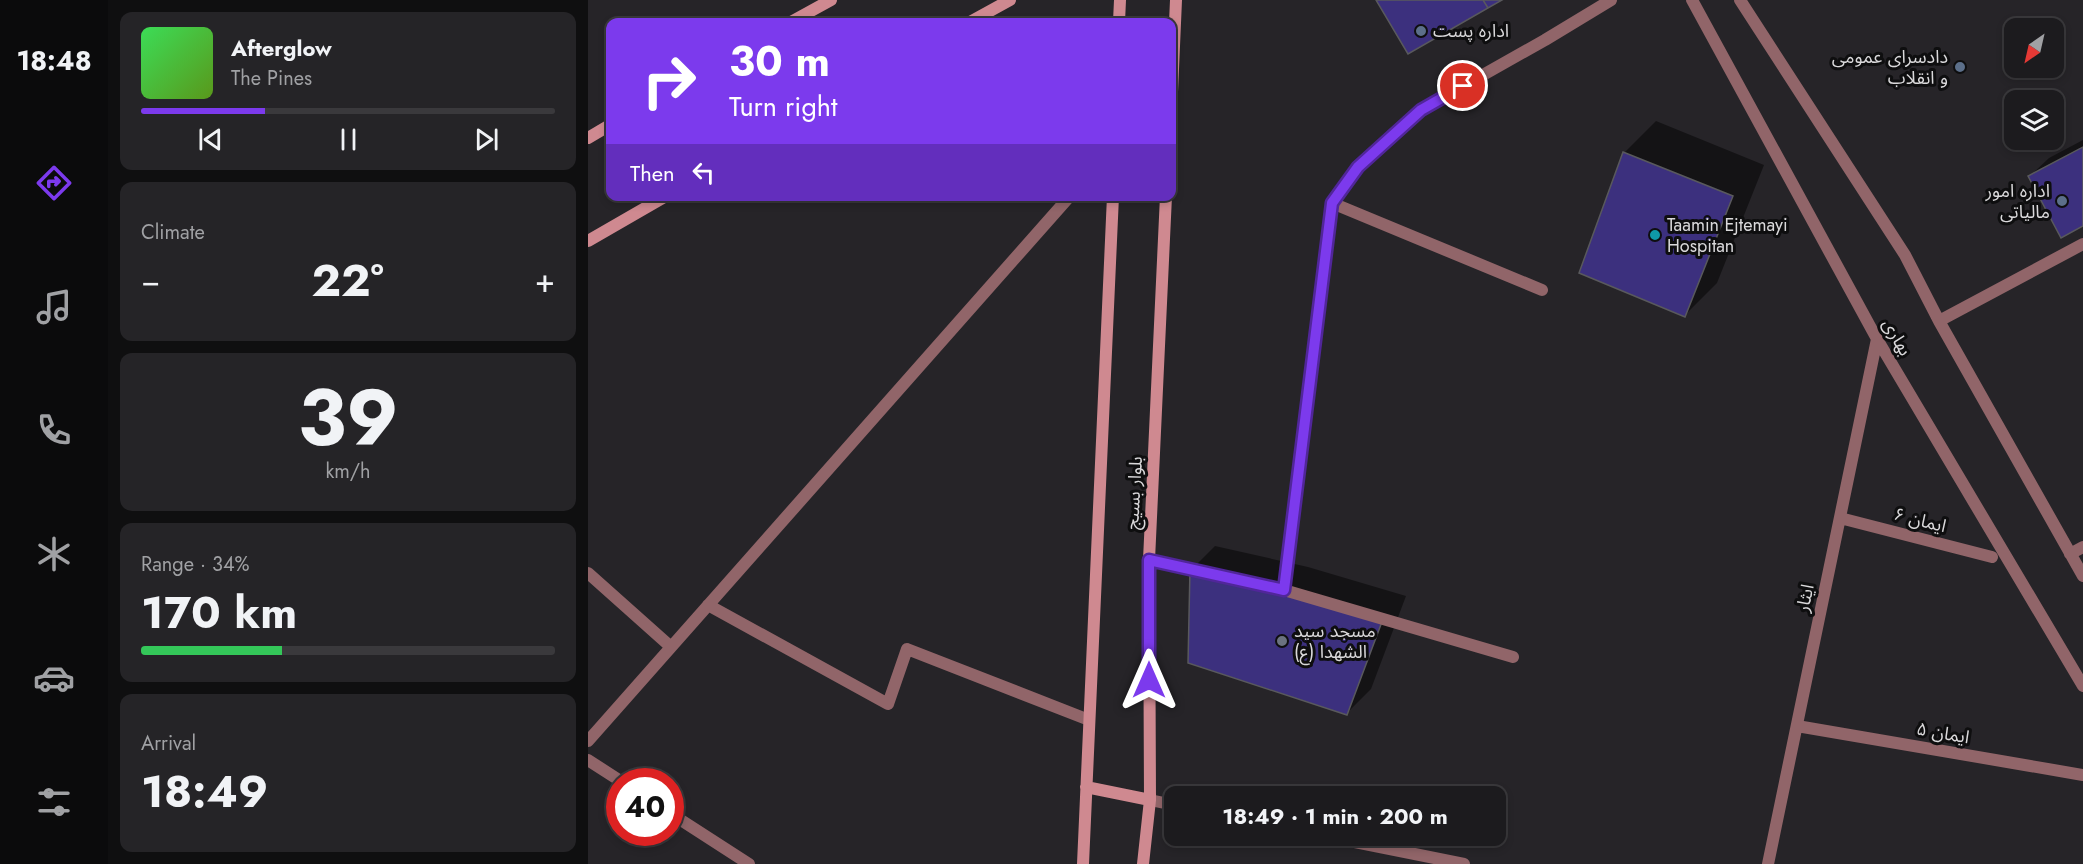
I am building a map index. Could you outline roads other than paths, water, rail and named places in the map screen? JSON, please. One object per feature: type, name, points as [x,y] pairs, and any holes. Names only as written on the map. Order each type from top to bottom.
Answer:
[{"type":"street","points":[[798,18],[831,0]]},
{"type":"street","points":[[977,18],[1010,0]]},
{"type":"street","points":[[1119,18],[1120,0]]},
{"type":"street","points":[[1175,18],[1176,0]]},
{"type":"street","points":[[1284,590],[1332,203],[1358,167],[1421,110],[1611,0]]},
{"type":"street","name":"بهاری","points":[[1692,0],[1877,339],[2083,686]]},
{"type":"street","points":[[1740,0],[1905,255],[1939,321],[2083,576]]},
{"type":"street","points":[[588,138],[606,128]]},
{"type":"street","points":[[588,241],[657,201]]},
{"type":"street","points":[[588,741],[1066,201]]},
{"type":"street","name":"بلوار بسیج","points":[[1083,864],[1113,201]]},
{"type":"street","name":"بلوار بسیج","points":[[1143,864],[1150,800],[1149,560],[1166,201]]},
{"type":"street","points":[[1332,203],[1542,290]]},
{"type":"street","points":[[1939,321],[2083,244]]},
{"type":"street","name":"ایثار","points":[[1768,864],[1877,339]]},
{"type":"street","name":"ایمان ۶","points":[[1840,519],[1992,557]]},
{"type":"street","points":[[2070,554],[2083,547]]},
{"type":"street","points":[[1149,560],[1284,590],[1513,657]]},
{"type":"street","points":[[588,573],[671,647]]},
{"type":"street","points":[[708,605],[888,704],[907,650],[1089,720]]},
{"type":"street","name":"ایمان ۵","points":[[1797,726],[2083,775]]},
{"type":"street","points":[[588,760],[606,772]]},
{"type":"street","points":[[1086,787],[1164,803]]},
{"type":"street","points":[[684,822],[749,864]]},
{"type":"street","points":[[1375,846],[1464,864]]},
{"type":"place","name":"اداره پست","points":[[1421,31]]},
{"type":"place","name":"دادسرای عمومی و انقلاب","points":[[1960,67]]},
{"type":"place","name":"اداره امور مالیاتی","points":[[2062,201]]},
{"type":"place","name":"Taamin Ejtemayi Hospitan","points":[[1655,235]]},
{"type":"place","name":"مسجد سید الشهدا (ع)","points":[[1282,641]]}]
